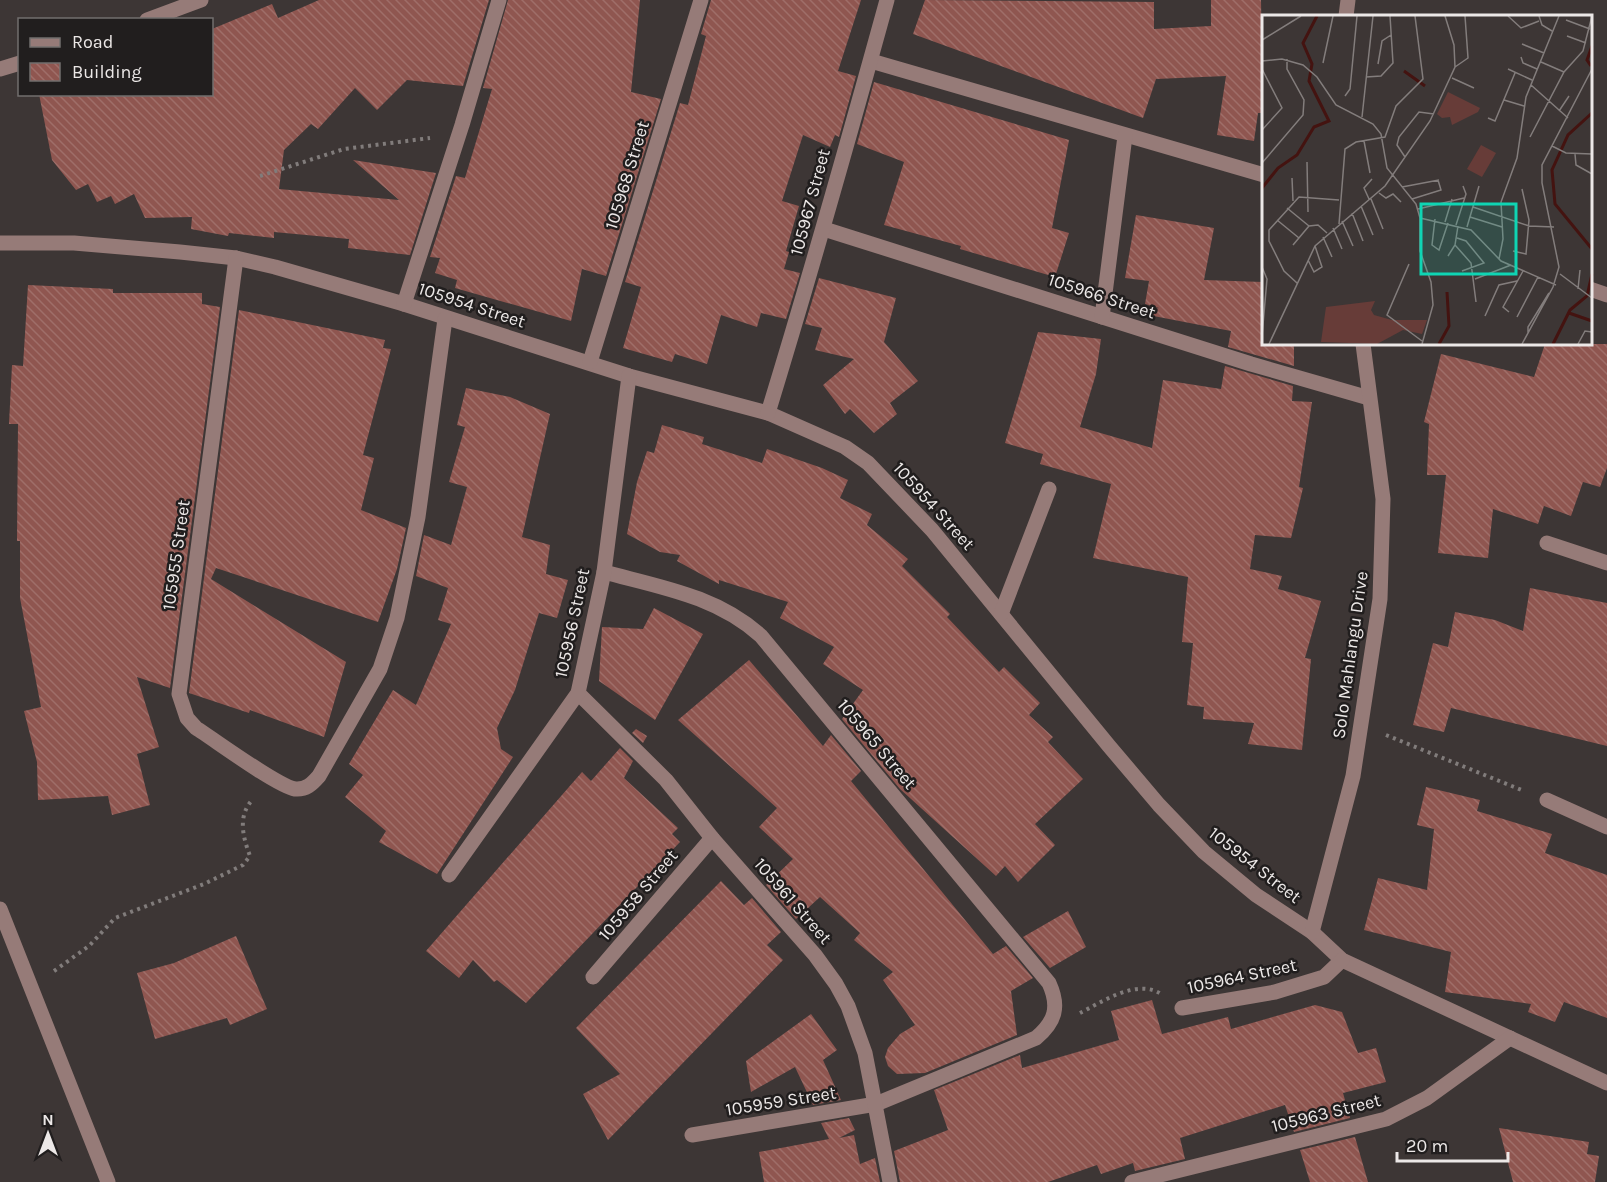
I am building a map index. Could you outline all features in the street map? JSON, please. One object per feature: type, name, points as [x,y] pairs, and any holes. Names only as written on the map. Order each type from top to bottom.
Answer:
[{"type":"street","points":[[152,18],[201,0]]},
{"type":"street","points":[[404,304],[499,0]]},
{"type":"street","name":"105968 Street","points":[[591,362],[701,0]]},
{"type":"street","name":"105967 Street","points":[[768,413],[824,229],[836,176],[887,0]]},
{"type":"street","points":[[1346,15],[1348,0]]},
{"type":"street","points":[[871,61],[1262,175]]},
{"type":"street","points":[[0,69],[18,64]]},
{"type":"street","points":[[1102,317],[1125,136]]},
{"type":"street","name":"105966 Street","points":[[824,229],[1369,398]]},
{"type":"street","name":"105954 Street","points":[[0,243],[74,243],[236,258],[275,267],[404,304],[629,376],[768,413],[845,447],[868,463],[932,530],[1152,797],[1204,852],[1256,895],[1312,932],[1342,960],[1607,1083]]},
{"type":"street","name":"105955 Street","points":[[236,258],[179,694],[187,718],[196,728],[286,786],[303,789],[312,785],[368,693],[388,649],[418,518],[445,318]]},
{"type":"street","points":[[1592,290],[1607,295]]},
{"type":"street","name":"Solo Mahlangu Drive","points":[[1312,932],[1353,776],[1380,599],[1383,499],[1363,345]]},
{"type":"street","name":"105956 Street","points":[[449,875],[578,693],[604,572],[629,376]]},
{"type":"street","points":[[1001,614],[1049,489]]},
{"type":"street","points":[[1546,543],[1607,563]]},
{"type":"street","name":"105965 Street","points":[[604,572],[712,603],[746,622],[761,636],[1049,983],[1054,994],[1051,1023]]},
{"type":"street","name":"105961 Street","points":[[578,693],[666,780],[836,984],[849,1006],[861,1043],[876,1104],[890,1182]]},
{"type":"street","points":[[1546,800],[1607,827]]},
{"type":"street","name":"105958 Street","points":[[593,977],[712,838]]},
{"type":"street","points":[[0,909],[108,1182]]},
{"type":"street","name":"105964 Street","points":[[1182,1008],[1285,989],[1324,977],[1342,960]]},
{"type":"street","points":[[876,1104],[989,1060],[1036,1038],[1051,1023]]},
{"type":"street","name":"105963 Street","points":[[1132,1182],[1386,1119],[1427,1098],[1510,1038]]},
{"type":"street","name":"105959 Street","points":[[692,1135],[876,1104]]},
{"type":"path","points":[[260,176],[344,149],[410,138],[458,137]]},
{"type":"path","points":[[1361,724],[1546,800]]},
{"type":"path","points":[[29,985],[71,960],[116,918],[204,884],[243,865],[250,856],[243,834],[243,818],[249,804],[273,778]]},
{"type":"path","name":"105964 Street","points":[[1051,1023],[1130,990],[1154,990],[1182,1008]]},
{"type":"building","points":[[319,0],[489,0],[463,86],[407,80],[377,110],[355,88],[318,129],[311,124],[284,150],[279,189],[399,200],[353,160],[436,173],[410,255],[348,248],[349,239],[274,232],[274,238],[229,233],[228,236],[191,229],[192,217],[145,218],[134,194],[115,204],[111,196],[97,202],[88,184],[76,190],[52,160],[39,96],[213,96],[213,29],[272,4],[278,18]]},
{"type":"building","points":[[508,0],[640,0],[631,92],[661,99],[606,276],[582,269],[571,321],[455,288],[457,280],[435,273],[440,258],[430,257],[456,176],[465,178],[492,89],[483,88]]},
{"type":"building","points":[[711,0],[861,0],[838,71],[856,76],[839,137],[835,135],[830,147],[803,135],[782,201],[799,206],[786,251],[789,252],[784,269],[800,273],[786,319],[761,313],[757,327],[721,315],[707,364],[675,354],[672,362],[623,348],[641,287],[625,282],[680,103],[688,105],[706,36],[701,34]]},
{"type":"building","points":[[925,0],[1154,2],[1154,29],[1211,26],[1211,0],[1261,0],[1262,113],[1258,113],[1254,141],[1217,135],[1226,76],[1156,79],[1143,118],[913,34]]},
{"type":"building","points":[[874,82],[1069,140],[1052,228],[1069,233],[1055,277],[960,249],[961,246],[884,225],[904,162],[857,144]]},
{"type":"building","points":[[1136,215],[1214,228],[1204,280],[1262,282],[1262,345],[1294,345],[1294,366],[1228,347],[1231,331],[1138,313],[1159,308],[1145,304],[1149,281],[1125,278]]},
{"type":"building","points":[[819,278],[896,298],[884,342],[918,381],[890,403],[897,414],[874,433],[850,409],[845,414],[823,385],[854,359],[815,350],[822,328],[805,324]]},
{"type":"building","points":[[28,285],[113,289],[113,293],[202,293],[202,304],[220,307],[170,688],[137,677],[159,747],[137,754],[150,805],[112,815],[108,796],[38,800],[37,762],[24,711],[41,707],[20,598],[20,541],[17,541],[18,424],[9,424],[12,365],[23,366]]},
{"type":"building","points":[[239,310],[385,340],[383,348],[391,349],[363,455],[374,458],[361,510],[406,528],[397,569],[378,622],[216,568],[211,579],[346,662],[324,737],[250,710],[249,713],[189,693]]},
{"type":"building","points":[[1038,332],[1101,339],[1096,374],[1080,427],[1152,448],[1163,380],[1221,389],[1225,366],[1293,386],[1292,401],[1312,402],[1299,487],[1303,488],[1291,538],[1255,535],[1250,569],[1282,576],[1278,589],[1321,601],[1305,658],[1311,659],[1302,750],[1248,744],[1254,723],[1203,719],[1204,707],[1187,705],[1193,643],[1182,642],[1188,577],[1093,558],[1111,484],[1040,464],[1043,454],[1005,443]]},
{"type":"building","points":[[1607,344],[1607,468],[1600,487],[1583,482],[1571,516],[1544,506],[1538,524],[1493,509],[1488,558],[1438,553],[1446,475],[1427,475],[1429,424],[1424,422],[1441,354],[1534,377],[1545,345]]},
{"type":"building","points":[[466,388],[510,397],[550,414],[522,537],[550,545],[546,574],[568,580],[557,618],[539,613],[515,690],[497,728],[501,749],[513,757],[437,874],[379,842],[386,831],[345,797],[363,775],[349,764],[393,690],[416,705],[451,624],[438,620],[448,588],[416,576],[424,535],[451,545],[467,487],[449,482],[465,427],[457,425]]},
{"type":"building","points":[[662,425],[704,437],[702,444],[762,463],[767,449],[822,468],[848,480],[840,498],[872,514],[867,525],[908,559],[902,566],[950,614],[947,617],[999,672],[1004,667],[1040,703],[1029,715],[1053,737],[1048,742],[1083,779],[1035,824],[1055,845],[1018,882],[1005,866],[996,876],[900,789],[842,719],[863,690],[823,664],[834,647],[780,618],[788,602],[719,580],[719,584],[677,561],[680,555],[660,552],[627,534],[637,482],[647,451],[654,453]]},
{"type":"building","points":[[1530,588],[1607,603],[1607,746],[1451,708],[1444,732],[1413,725],[1433,643],[1448,647],[1455,612],[1495,620],[1523,631]]},
{"type":"building","points":[[654,608],[703,634],[655,720],[599,681],[602,627],[643,629]]},
{"type":"building","points":[[749,660],[823,746],[831,735],[861,771],[851,781],[993,954],[1006,946],[1033,978],[1011,991],[1017,1035],[925,1073],[897,1074],[888,1066],[885,1057],[888,1048],[900,1034],[915,1025],[883,980],[893,972],[854,940],[860,933],[820,897],[796,919],[766,885],[793,859],[759,827],[777,808],[678,720]]},
{"type":"building","points":[[636,729],[647,736],[643,743],[632,733]]},
{"type":"building","points":[[620,748],[633,761],[624,778],[678,828],[672,834],[680,842],[526,1003],[497,980],[494,982],[473,960],[459,978],[426,951],[582,772],[591,781]]},
{"type":"building","points":[[1426,787],[1480,800],[1477,811],[1552,834],[1545,853],[1607,875],[1607,1018],[1564,1002],[1555,1022],[1528,1012],[1531,1004],[1445,992],[1451,952],[1364,930],[1378,878],[1427,890],[1434,829],[1417,825]]},
{"type":"building","points":[[721,881],[744,905],[752,898],[781,932],[767,945],[783,960],[608,1140],[583,1094],[620,1074],[576,1028]]},
{"type":"building","points":[[1068,911],[1086,947],[1050,968],[1023,937]]},
{"type":"building","points":[[236,936],[267,1009],[230,1025],[227,1018],[155,1039],[137,973],[174,963]]},
{"type":"building","points":[[1152,1000],[1162,1034],[1228,1017],[1231,1029],[1315,1005],[1342,1012],[1358,1053],[1376,1048],[1386,1082],[1343,1093],[1350,1118],[1294,1132],[1285,1105],[1180,1138],[1185,1159],[1135,1171],[1133,1163],[1101,1174],[1097,1165],[1048,1182],[900,1182],[894,1151],[948,1130],[934,1090],[1020,1055],[1022,1068],[1119,1040],[1111,1011]]},
{"type":"building","points":[[811,1014],[837,1050],[823,1060],[841,1100],[813,1105],[795,1067],[751,1092],[746,1061]]},
{"type":"building","points":[[849,1118],[855,1130],[839,1138],[854,1135],[860,1164],[875,1158],[880,1182],[764,1182],[759,1152],[829,1139],[821,1123]]},
{"type":"building","points":[[1499,1128],[1589,1142],[1587,1154],[1599,1156],[1595,1182],[1513,1182]]},
{"type":"building","points":[[1355,1137],[1368,1182],[1310,1182],[1300,1150]]}]
